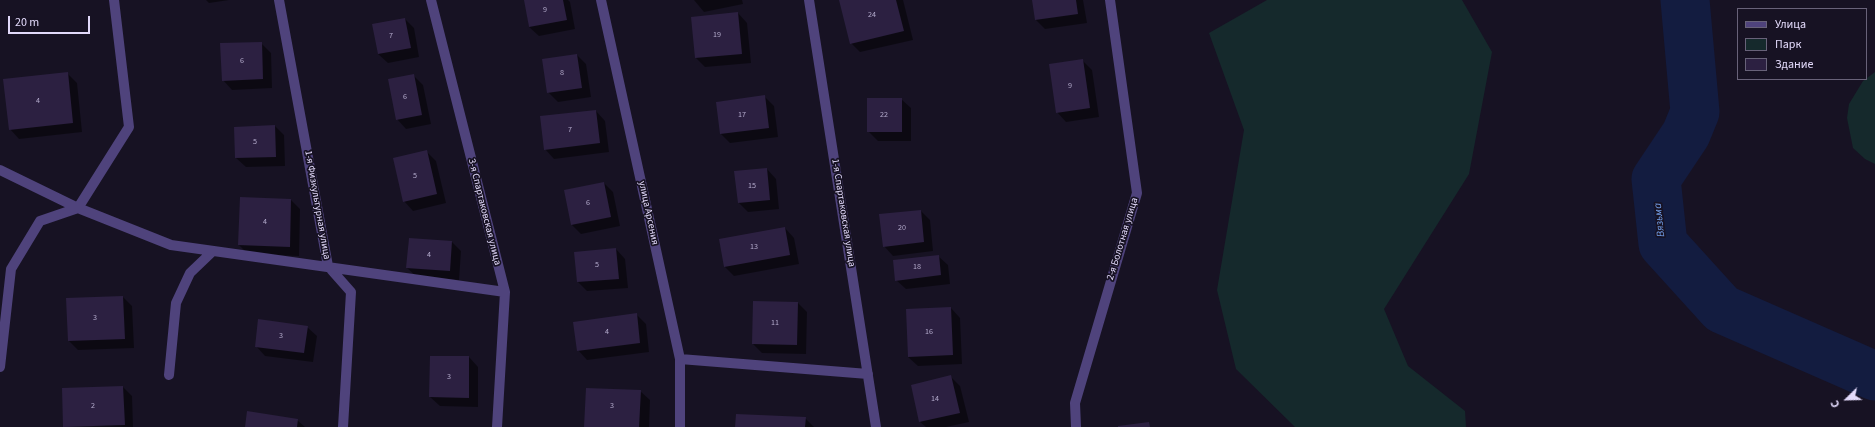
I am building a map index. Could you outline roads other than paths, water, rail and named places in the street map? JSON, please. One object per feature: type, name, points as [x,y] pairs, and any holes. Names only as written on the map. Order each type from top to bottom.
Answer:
[{"type":"street","points":[[0,367],[11,269],[40,221],[78,208],[129,127],[114,0]]},
{"type":"street","name":"1-я Физкультурная улица","points":[[279,0],[328,266],[351,292],[343,427]]},
{"type":"street","name":"3-я Спартаковская улица","points":[[431,0],[504,292],[497,427]]},
{"type":"street","name":"улица Арсения","points":[[601,0],[680,359],[680,427]]},
{"type":"street","name":"1-я Спартаковская улица","points":[[809,0],[876,427]]},
{"type":"street","name":"2-я Болотная улица","points":[[1076,427],[1074,403],[1137,193],[1110,0]]},
{"type":"street","points":[[0,170],[78,208],[171,246],[328,266],[504,292]]},
{"type":"street","points":[[169,375],[176,303],[190,273],[213,251]]},
{"type":"street","points":[[680,359],[868,374]]},
{"type":"waterway","name":"Вязьма","points":[[1685,0],[1695,112],[1686,134],[1656,179],[1663,244],[1722,309],[1875,376]]}]
